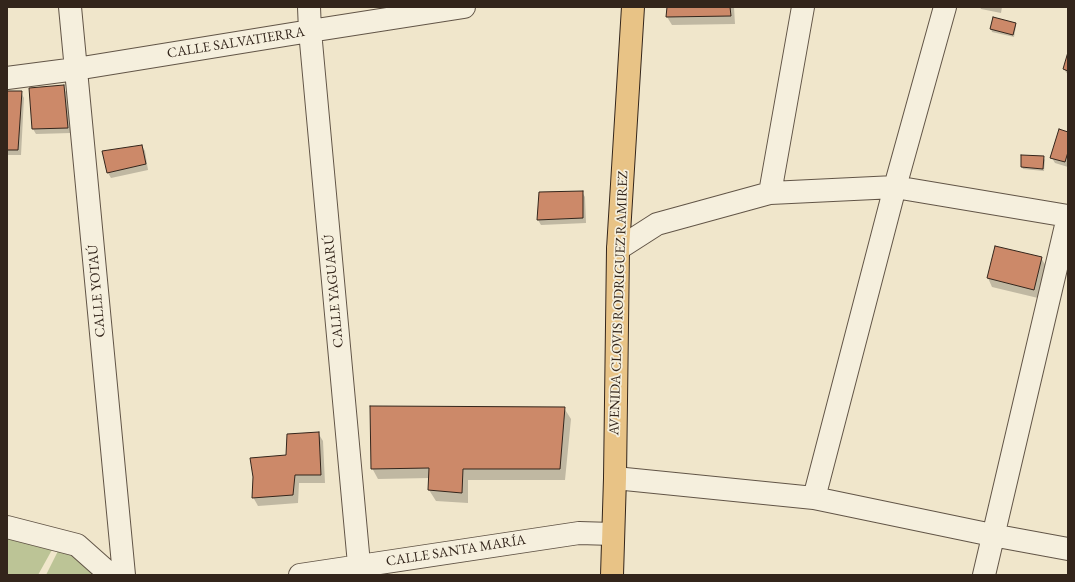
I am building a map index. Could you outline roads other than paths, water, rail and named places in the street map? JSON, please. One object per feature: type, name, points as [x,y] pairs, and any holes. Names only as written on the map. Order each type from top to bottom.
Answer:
[{"type":"main road","name":"AVENIDA CLOVIS RODRIGUEZ RAMIREZ","points":[[612,575],[615,478],[618,249],[633,7]]},
{"type":"street","name":"CALLE YOTAÚ","points":[[70,7],[124,575]]},
{"type":"street","name":"CALLE YAGUARÚ","points":[[309,7],[359,570]]},
{"type":"street","name":"CALLE SALVATIERRA","points":[[7,78],[76,69],[464,7]]},
{"type":"street","points":[[770,193],[803,7]]},
{"type":"street","points":[[814,498],[895,187],[945,7]]},
{"type":"street","points":[[618,249],[657,224],[770,193],[895,187],[1068,216],[992,535],[984,575]]},
{"type":"street","points":[[615,478],[814,498],[992,535],[1068,549]]},
{"type":"street","points":[[7,527],[77,545],[104,569],[108,575]]},
{"type":"street","name":"CALLE SANTA MARÍA","points":[[300,575],[359,570],[579,533],[613,534]]}]
